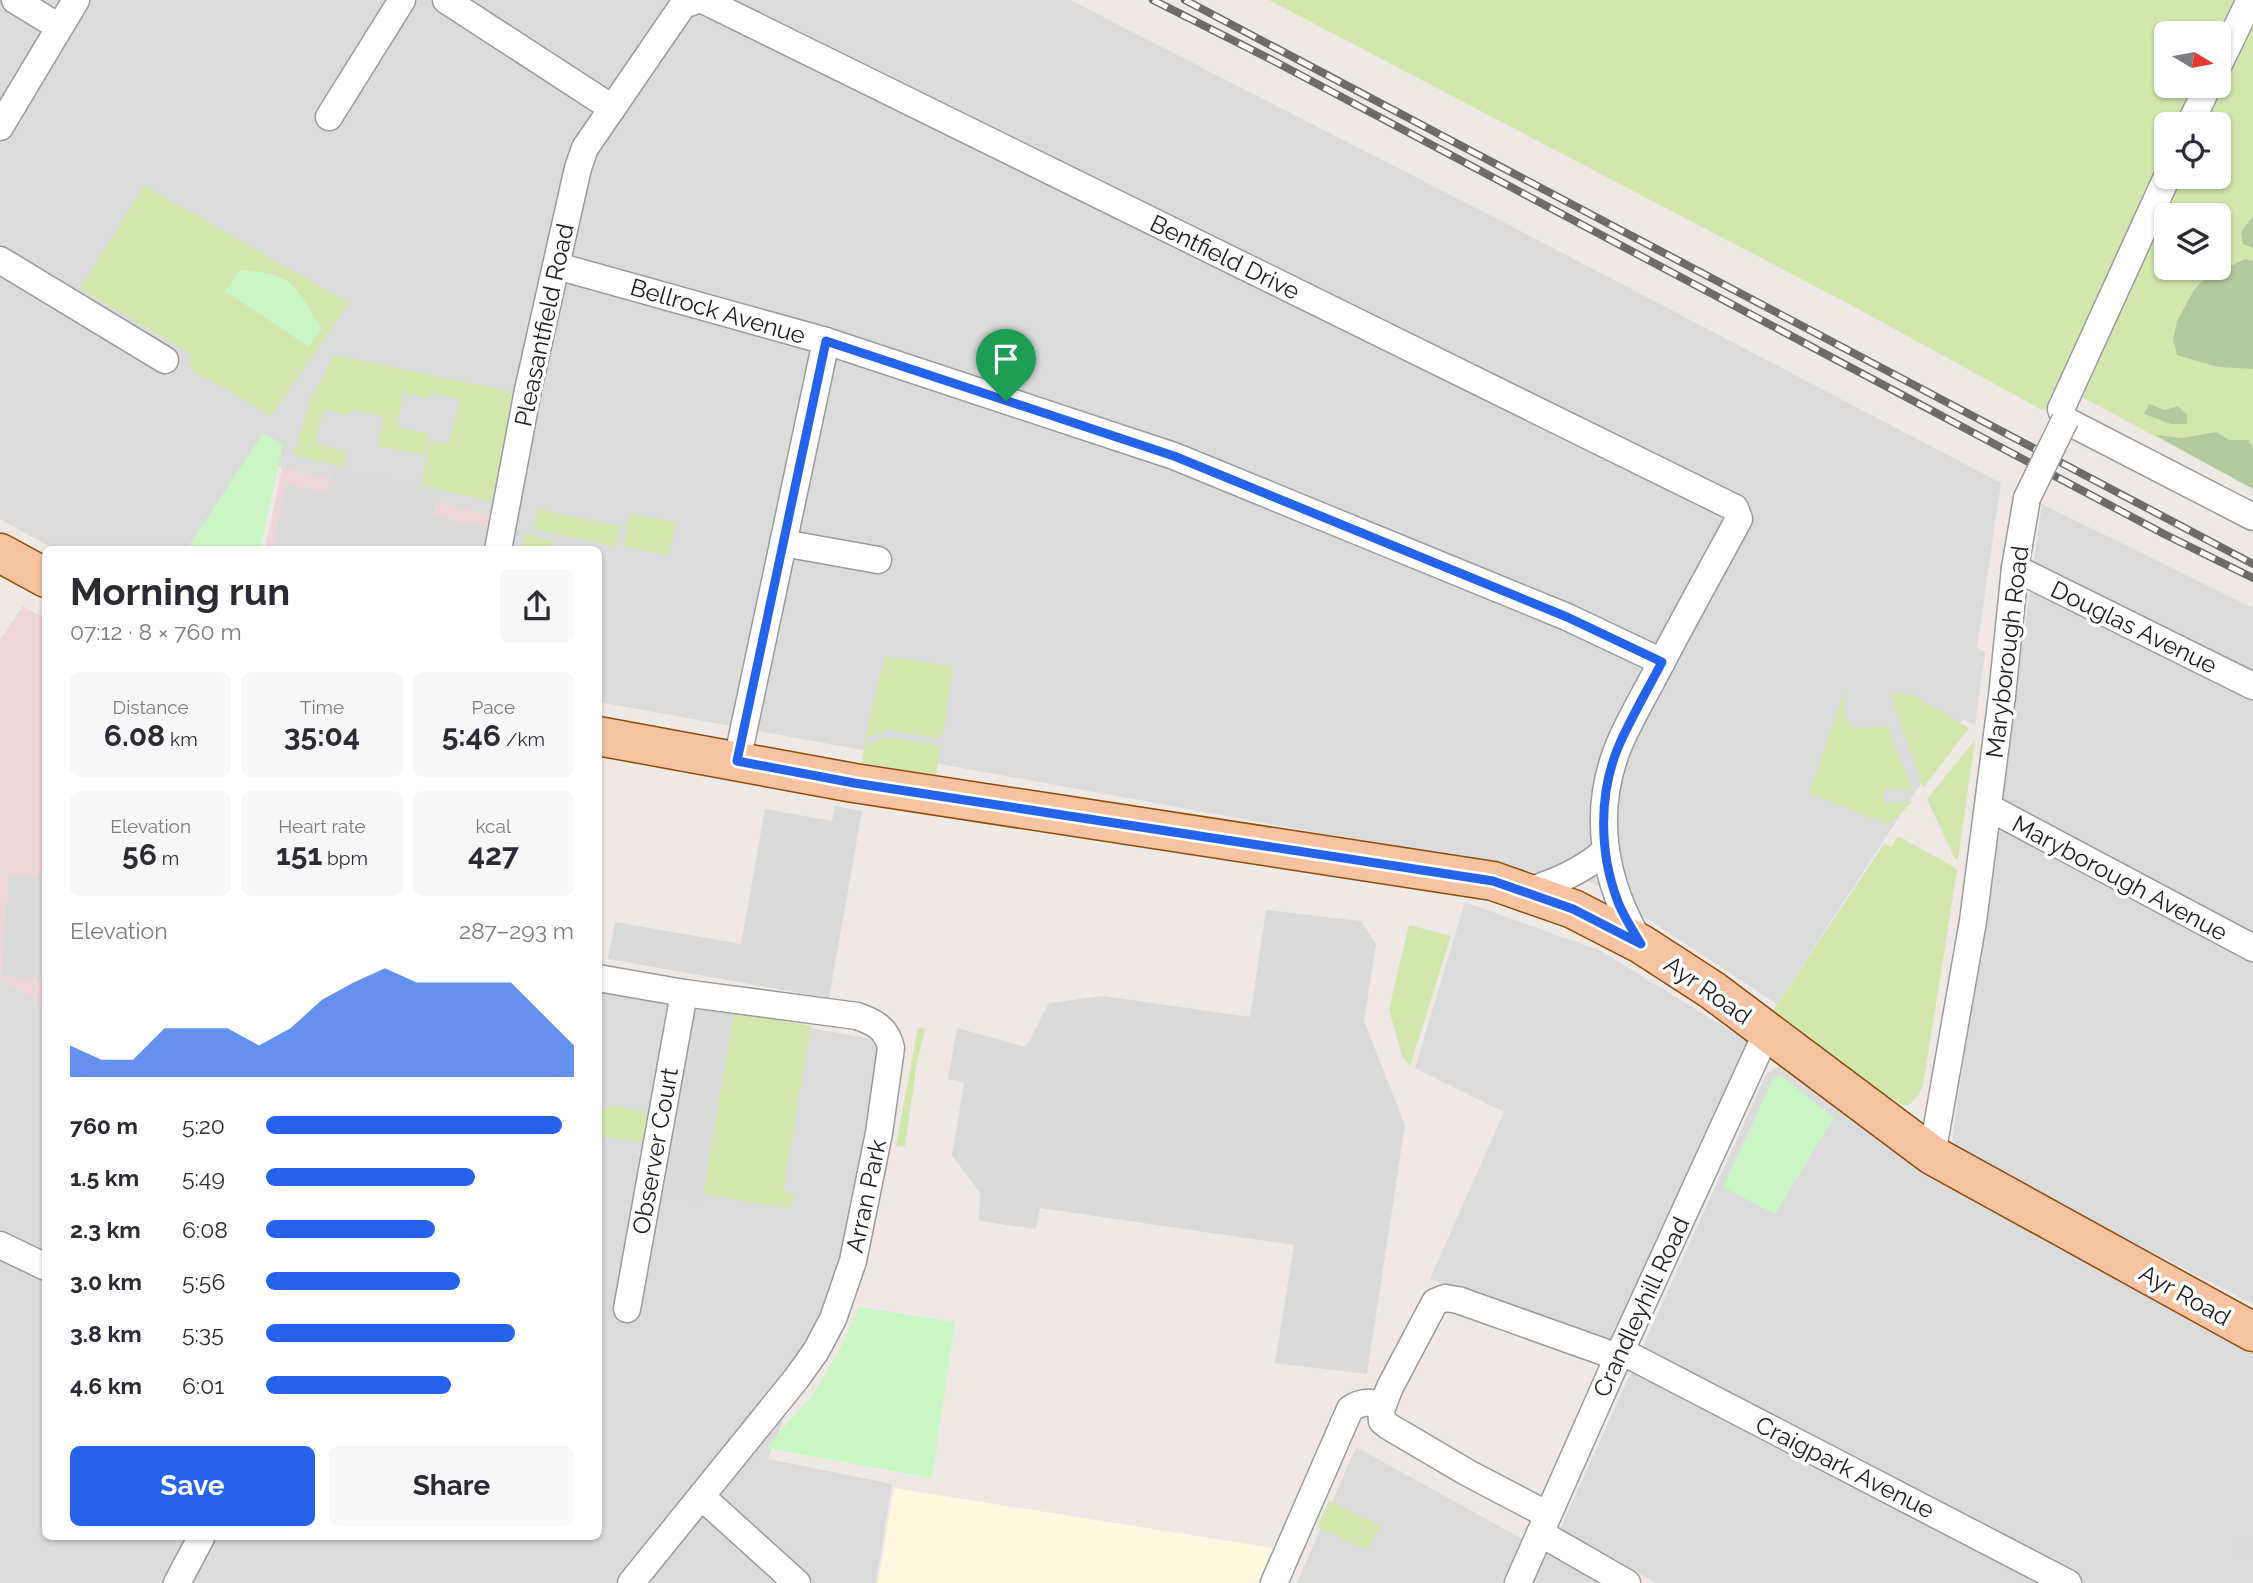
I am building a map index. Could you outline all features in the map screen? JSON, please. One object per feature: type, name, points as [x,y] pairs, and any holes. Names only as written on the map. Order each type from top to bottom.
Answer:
[{"type":"main road","points":[[0,553],[42,576]]},
{"type":"main road","name":"Ayr Road","points":[[602,738],[854,783],[1493,881],[1526,892],[1573,909],[1641,944],[1712,990],[1932,1156],[2253,1332]]},
{"type":"street","points":[[15,0],[59,27]]},
{"type":"street","points":[[0,127],[76,0]]},
{"type":"street","points":[[329,117],[402,0]]},
{"type":"street","points":[[446,0],[612,108],[683,5],[698,0]]},
{"type":"street","name":"Bentfield Drive","points":[[704,0],[1735,508],[1739,519],[1662,662]]},
{"type":"street","points":[[2231,39],[2250,0]]},
{"type":"street","name":"Pleasantfield Road","points":[[499,546],[528,390],[578,168],[585,148],[612,108]]},
{"type":"street","name":"Maryborough Road","points":[[1932,1156],[1973,921],[2002,696],[2015,568],[2027,498],[2065,419],[2061,409],[2162,189]]},
{"type":"street","points":[[0,260],[165,359]]},
{"type":"street","name":"Bellrock Avenue","points":[[557,266],[826,341],[1174,456],[1567,617],[1662,662]]},
{"type":"street","points":[[737,761],[826,341]]},
{"type":"street","points":[[2065,419],[2253,517]]},
{"type":"street","points":[[783,543],[878,560]]},
{"type":"street","name":"Douglas Avenue","points":[[2015,568],[2253,687]]},
{"type":"street","points":[[1641,944],[1617,901],[1605,851],[1606,797],[1611,766],[1619,744],[1662,662]]},
{"type":"street","name":"Maryborough Avenue","points":[[1988,807],[2253,948]]},
{"type":"street","points":[[1526,892],[1561,880],[1591,864],[1605,851]]},
{"type":"street","name":"Arran Park","points":[[602,979],[684,993],[857,1016],[879,1025],[890,1040],[891,1048],[879,1133],[856,1249],[833,1319],[810,1360],[631,1583]]},
{"type":"street","name":"Observer Court","points":[[627,1309],[684,993]]},
{"type":"street","name":"Crandleyhill Road","points":[[1518,1583],[1619,1354],[1767,1032]]},
{"type":"street","points":[[0,1245],[42,1265]]},
{"type":"street","name":"Craigpark Avenue","points":[[1383,1405],[1435,1302],[1445,1298],[1458,1300],[1619,1354],[2068,1583]]},
{"type":"street","points":[[1274,1583],[1350,1409],[1368,1402],[1383,1405],[1380,1416],[1388,1426],[1468,1473],[1628,1583]]},
{"type":"street","points":[[702,1497],[797,1583]]},
{"type":"street","points":[[177,1583],[200,1540]]},
{"type":"shaded area","points":[[0,0],[1070,0],[1513,227],[2001,483],[1977,648],[1985,652],[1975,725],[1963,719],[1777,1004],[1568,867],[1545,874],[602,703],[602,546],[489,546],[495,516],[282,468],[251,452],[189,546],[49,546],[0,519]]},
{"type":"shaded area","points":[[282,468],[496,516],[489,546],[266,546]]},
{"type":"shaded area","points":[[333,468],[438,489],[433,516],[490,528],[487,546],[274,546],[286,484],[327,493]]},
{"type":"shaded area","points":[[2042,504],[2253,608],[2253,1304],[1951,1148]]},
{"type":"shaded area","points":[[23,606],[42,617],[42,1005],[0,978],[0,640]]},
{"type":"shaded area","points":[[835,806],[862,811],[829,998],[608,959],[615,922],[741,944],[765,809],[832,821]]},
{"type":"shaded area","points":[[9,875],[42,878],[42,979],[1,976]]},
{"type":"shaded area","points":[[1465,902],[1601,951],[1754,1045],[1612,1348],[1430,1279],[1504,1112],[1415,1068]]},
{"type":"shaded area","points":[[1266,910],[1361,921],[1376,944],[1364,1021],[1405,1125],[1367,1374],[1275,1363],[1294,1245],[1040,1208],[1036,1229],[979,1221],[980,1193],[952,1155],[964,1083],[948,1079],[957,1028],[1026,1047],[1049,1003],[1103,996],[1250,1017]]},
{"type":"shaded area","points":[[0,978],[42,1005],[42,1540],[189,1540],[168,1583],[0,1583]]},
{"type":"shaded area","points":[[602,990],[881,1041],[838,1281],[768,1459],[892,1484],[876,1583],[192,1583],[216,1540],[602,1540]]},
{"type":"shaded area","points":[[694,1005],[734,1012],[701,1202],[661,1195]]},
{"type":"shaded area","points":[[1780,1066],[1895,1148],[2054,1246],[2253,1347],[2253,1583],[1656,1583],[1560,1529],[1767,1073]]},
{"type":"shaded area","points":[[1356,1447],[1602,1583],[1297,1583]]},
{"type":"shaded area","points":[[894,1488],[1273,1548],[1258,1583],[878,1583]]},
{"type":"shaded area","points":[[2235,1537],[2253,1541],[2253,1557],[2231,1552]]},
{"type":"green space","points":[[1269,0],[2253,0],[2253,489],[2058,384],[2044,411],[1849,304]]},
{"type":"green space","points":[[144,185],[349,303],[271,416],[192,370],[189,353],[80,289]]},
{"type":"green space","points":[[2253,216],[2253,248],[2243,244],[2241,232]]},
{"type":"green space","points":[[2245,259],[2253,261],[2253,369],[2218,367],[2177,355],[2173,339],[2177,321],[2194,290],[2203,280],[2231,280],[2231,266]]},
{"type":"green space","points":[[240,270],[272,275],[291,284],[322,328],[309,347],[225,291]]},
{"type":"green space","points":[[334,355],[514,392],[493,501],[421,486],[430,441],[448,444],[460,399],[431,393],[430,398],[403,393],[397,427],[429,434],[425,455],[378,446],[384,417],[350,410],[349,415],[323,410],[315,444],[347,451],[344,467],[294,455],[309,403]]},
{"type":"green space","points":[[2149,404],[2165,410],[2178,406],[2187,415],[2187,424],[2171,424],[2144,414]]},
{"type":"green space","points":[[2216,432],[2229,440],[2249,440],[2253,448],[2253,489],[2155,435],[2182,438]]},
{"type":"green space","points":[[263,433],[283,444],[261,546],[189,546]]},
{"type":"green space","points":[[538,509],[620,526],[616,547],[533,529]]},
{"type":"green space","points":[[630,513],[676,522],[669,556],[623,546]]},
{"type":"green space","points":[[525,534],[553,540],[552,546],[523,546]]},
{"type":"green space","points":[[885,656],[953,666],[943,735],[936,738],[888,730],[865,738]]},
{"type":"green space","points":[[1845,689],[1845,716],[1853,728],[1888,726],[1912,790],[1884,790],[1884,802],[1912,802],[1889,825],[1809,793]]},
{"type":"green space","points":[[1890,694],[1913,695],[1969,728],[1923,788]]},
{"type":"green space","points":[[891,737],[941,746],[936,775],[862,763],[865,742],[871,743]]},
{"type":"green space","points":[[1975,740],[1958,860],[1954,857],[1927,799]]},
{"type":"green space","points":[[1898,836],[1957,871],[1923,1086],[1908,1106],[1881,1092],[1773,1010],[1884,844],[1891,847]]},
{"type":"green space","points":[[1409,925],[1451,936],[1410,1066],[1402,1056],[1389,1009]]},
{"type":"green space","points":[[734,1012],[811,1026],[783,1191],[794,1193],[791,1209],[703,1194]]},
{"type":"green space","points":[[918,1028],[925,1029],[917,1062],[905,1147],[896,1146]]},
{"type":"green space","points":[[1780,1075],[1834,1118],[1775,1214],[1723,1187],[1773,1079]]},
{"type":"green space","points":[[609,1105],[654,1114],[648,1143],[602,1136],[602,1109],[608,1110]]},
{"type":"green space","points":[[859,1307],[955,1322],[932,1478],[766,1448],[814,1393],[839,1351]]},
{"type":"green space","points":[[1329,1501],[1380,1525],[1368,1550],[1317,1527]]},
{"type":"railway","points":[[1153,0],[1272,60],[2164,534],[2253,578]]},
{"type":"railway","points":[[1185,0],[2253,564]]},
{"type":"route","points":[[826,341],[1006,401],[1174,456],[1567,617],[1662,662],[1619,744],[1611,766],[1606,797],[1605,851],[1610,875],[1617,901],[1641,944],[1573,909],[1493,881],[854,783],[737,761],[826,341]]}]
